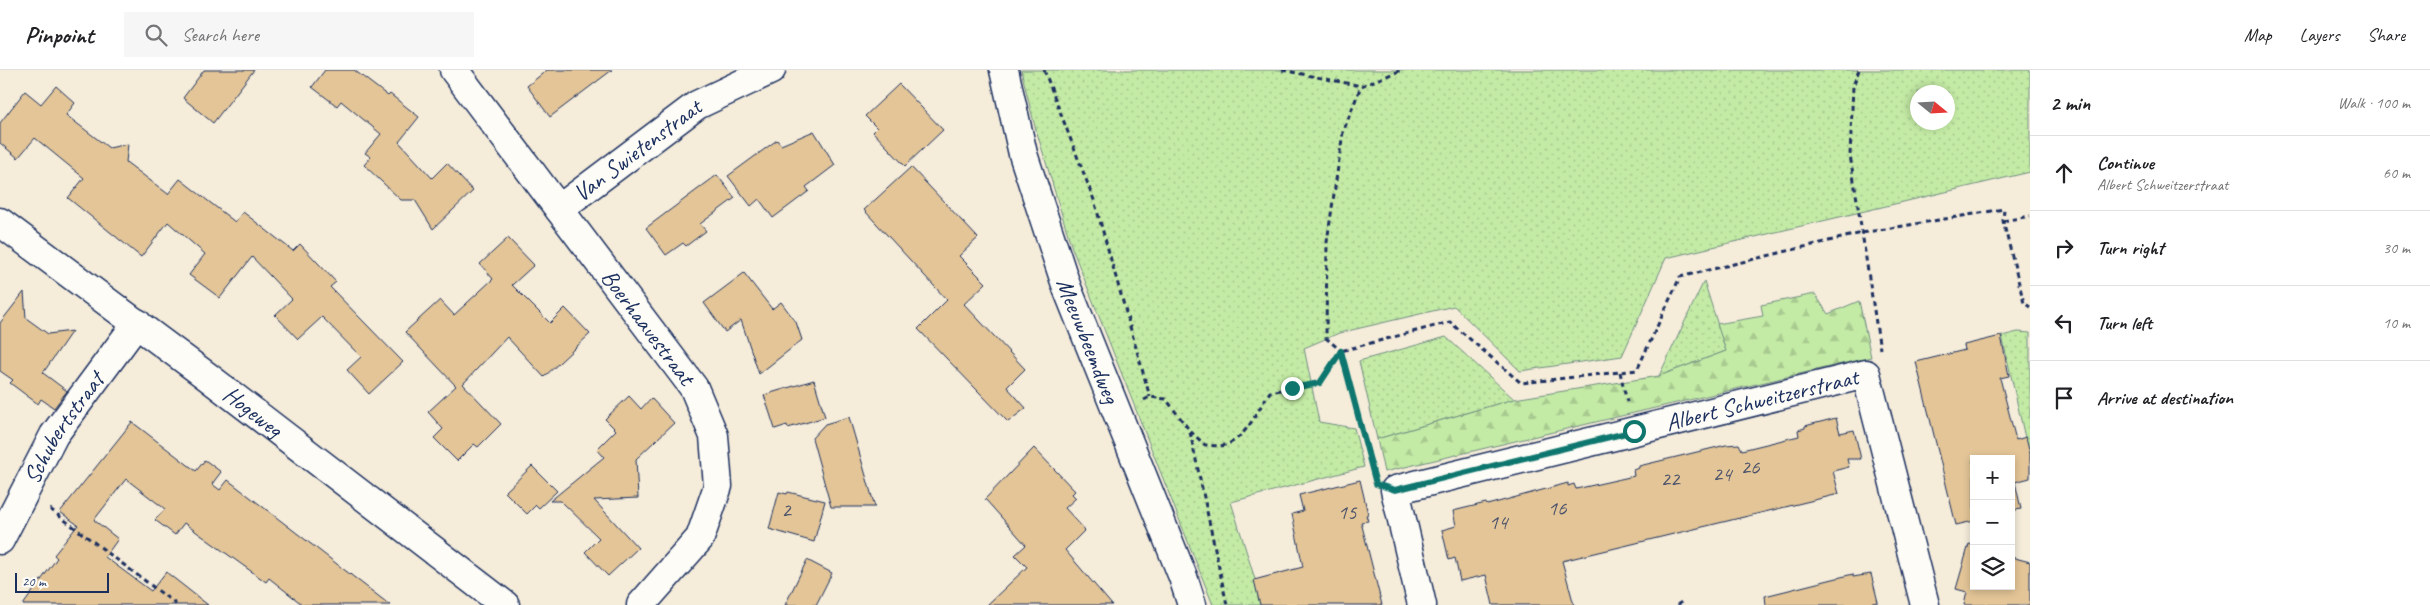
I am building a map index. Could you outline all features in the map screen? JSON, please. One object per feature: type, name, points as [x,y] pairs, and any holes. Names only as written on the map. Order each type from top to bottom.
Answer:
[{"type":"street","name":"Boerhaavestraat","points":[[454,70],[694,388],[714,436],[718,486],[700,538],[641,605]]},
{"type":"street","name":"Van Swietenstraat","points":[[559,209],[697,105],[771,70]]},
{"type":"street","name":"Meeuwbeemdweg","points":[[1004,70],[1023,154],[1067,288],[1183,577],[1192,605]]},
{"type":"street","name":"Hogeweg","points":[[0,222],[137,324],[505,605]]},
{"type":"street","name":"Schubertstraat","points":[[0,540],[54,434],[137,324]]},
{"type":"street","name":"Albert Schweitzerstraat","points":[[1395,490],[1866,374],[1925,605]]},
{"type":"street","points":[[1395,490],[1422,605]]},
{"type":"path","points":[[1044,70],[1094,200],[1150,397]]},
{"type":"path","points":[[1282,70],[1361,86],[1402,70]]},
{"type":"path","points":[[1859,70],[1853,86],[1850,155],[1881,354],[1866,374]]},
{"type":"path","points":[[1361,86],[1343,132],[1328,242],[1326,338],[1341,351],[1376,484],[1395,490]]},
{"type":"path","points":[[1117,416],[1150,397],[1166,399],[1190,431],[1205,445],[1224,446],[1245,434],[1255,413],[1270,392],[1320,383],[1341,351],[1450,322],[1520,383],[1637,370],[1680,277],[1862,233],[2004,209],[2003,221],[2024,304],[2030,307]]},
{"type":"path","points":[[2003,221],[2030,216]]},
{"type":"path","points":[[1190,431],[1227,605]]},
{"type":"path","points":[[26,490],[177,605]]},
{"type":"path","points":[[1677,605],[1683,602]]},
{"type":"green space","points":[[1021,70],[2030,70],[2030,172],[1666,258],[1622,356],[1520,371],[1454,306],[1339,333],[1304,348],[1319,422],[1354,428],[1364,467],[1231,502],[1263,605],[1213,605],[1072,248],[1034,123]]},
{"type":"green space","points":[[1704,281],[1726,351],[1659,376]]},
{"type":"green space","points":[[1815,294],[1828,314],[1859,301],[1871,357],[1384,472],[1377,439],[1514,399],[1659,376],[1726,351],[1717,324],[1763,316],[1761,305]]},
{"type":"green space","points":[[2018,332],[2030,333],[2030,460],[2002,336]]},
{"type":"green space","points":[[1446,337],[1514,399],[1377,439],[1359,361]]},
{"type":"building","points":[[204,70],[254,70],[213,123],[183,98]]},
{"type":"building","points":[[325,70],[354,70],[388,96],[390,94],[419,117],[399,142],[432,178],[447,163],[473,191],[433,229],[415,200],[401,200],[364,165],[371,157],[365,153],[381,134],[341,101],[337,106],[312,87]]},
{"type":"building","points":[[547,70],[612,70],[550,117],[527,86]]},
{"type":"building","points":[[899,84],[943,130],[905,166],[873,132],[877,128],[865,116]]},
{"type":"building","points":[[56,86],[75,103],[66,115],[109,148],[128,144],[126,162],[168,194],[180,179],[235,222],[243,212],[293,251],[300,244],[336,282],[330,287],[403,362],[369,394],[347,370],[361,357],[322,317],[298,339],[275,315],[292,299],[252,257],[220,298],[189,275],[205,254],[168,222],[141,257],[68,198],[84,178],[35,138],[18,158],[0,143],[0,123],[25,91],[41,104]]},
{"type":"building","points":[[814,131],[835,165],[806,187],[809,191],[773,218],[759,199],[751,206],[728,176],[777,140],[781,145]]},
{"type":"building","points":[[911,167],[978,238],[959,256],[986,283],[964,304],[1025,369],[1007,387],[1026,408],[1008,422],[918,329],[947,300],[864,210]]},
{"type":"building","points":[[717,175],[735,198],[700,224],[706,231],[686,246],[683,243],[666,255],[646,228]]},
{"type":"building","points":[[508,238],[534,265],[512,285],[550,323],[565,308],[590,334],[544,377],[507,337],[463,384],[501,424],[478,447],[474,444],[457,461],[434,438],[443,429],[428,412],[456,386],[405,332],[440,300],[454,315],[493,279],[480,264]]},
{"type":"building","points":[[744,273],[772,309],[781,302],[796,322],[802,340],[759,374],[741,320],[725,332],[704,303]]},
{"type":"building","points":[[24,292],[26,318],[48,334],[72,331],[43,373],[67,391],[54,408],[41,399],[38,404],[10,383],[13,380],[0,371],[0,323]]},
{"type":"building","points":[[2001,336],[2009,376],[2000,378],[2016,440],[2026,437],[2030,453],[2030,478],[2015,482],[2015,455],[1970,455],[1970,522],[1956,525],[1916,362],[1965,350],[1964,345]]},
{"type":"building","points":[[814,380],[825,417],[788,428],[787,425],[775,429],[764,395]]},
{"type":"building","points":[[629,396],[641,409],[651,398],[674,423],[636,459],[638,498],[594,500],[638,548],[608,576],[585,552],[599,538],[561,501],[550,501],[604,457],[597,449],[616,430],[605,419]]},
{"type":"building","points":[[849,417],[875,507],[831,507],[812,438],[825,424]]},
{"type":"building","points":[[1836,418],[1840,433],[1854,430],[1861,459],[1847,459],[1849,467],[1833,471],[1839,494],[1562,561],[1574,605],[1493,605],[1486,575],[1460,581],[1455,558],[1449,560],[1442,530],[1456,526],[1453,511],[1486,503],[1487,505],[1568,483],[1568,486],[1574,484],[1576,489],[1634,476],[1633,470],[1639,468],[1639,466],[1726,445],[1739,444],[1742,450],[1799,436],[1798,430],[1805,428],[1805,426]]},
{"type":"building","points":[[132,422],[196,471],[205,460],[221,472],[212,484],[220,490],[228,480],[390,605],[303,605],[269,578],[266,582],[184,523],[175,535],[155,520],[165,509],[126,479],[94,520],[118,539],[105,557],[151,591],[166,572],[208,605],[23,605],[57,558],[54,555],[78,525],[60,512]]},
{"type":"building","points":[[1034,448],[1075,491],[1072,494],[1076,498],[1065,508],[1085,530],[1065,550],[1112,605],[987,605],[1027,567],[1015,555],[1026,545],[985,499]]},
{"type":"building","points":[[532,466],[557,491],[539,508],[536,505],[527,514],[505,492]]},
{"type":"building","points":[[1360,480],[1368,514],[1366,515],[1368,521],[1361,522],[1382,605],[1260,605],[1254,580],[1303,567],[1292,514],[1303,511],[1299,495]]},
{"type":"building","points":[[2015,482],[2021,509],[2015,510]]},
{"type":"building","points":[[779,492],[787,494],[788,492],[825,501],[814,542],[769,529]]},
{"type":"building","points":[[1969,544],[1970,590],[2015,590],[2015,558],[2030,562],[2030,605],[1964,605],[1967,592],[1956,589]]},
{"type":"building","points":[[807,560],[832,573],[816,605],[785,605]]},
{"type":"building","points":[[1853,574],[1853,577],[1871,574],[1878,602],[1862,605],[1766,605],[1765,596]]},
{"type":"route","points":[[1292,388],[1320,383],[1341,351],[1376,484],[1395,490],[1634,431]]}]
